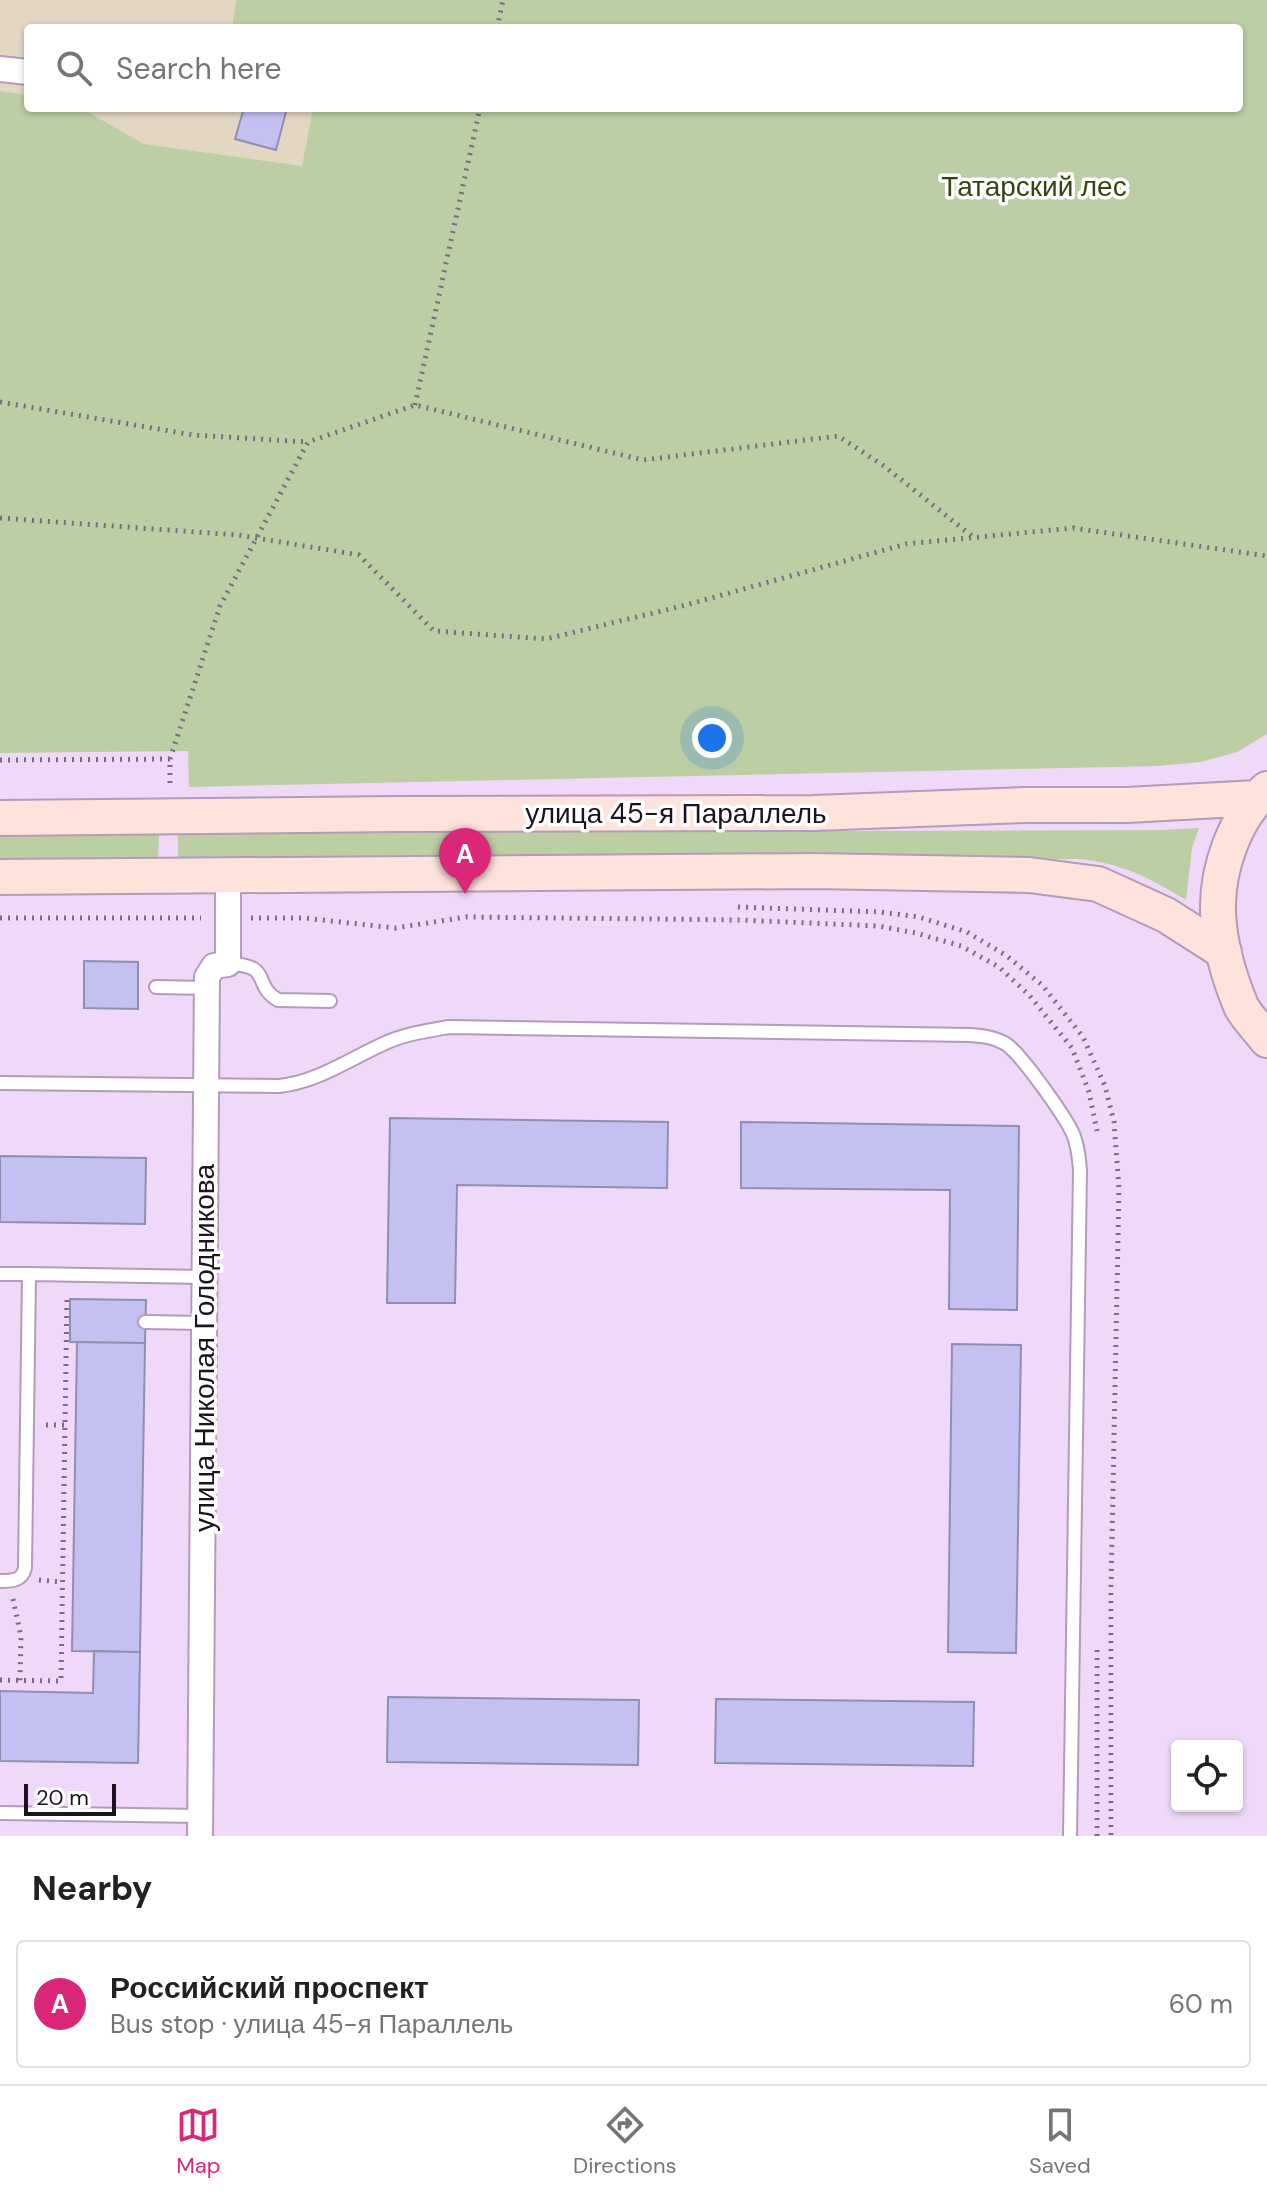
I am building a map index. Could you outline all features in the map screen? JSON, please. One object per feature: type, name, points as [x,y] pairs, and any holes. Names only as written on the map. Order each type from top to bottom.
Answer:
[{"type":"main road","name":"улица 45-я Параллель","points":[[0,818],[814,813],[1025,805],[1127,805],[1262,793]]},
{"type":"main road","points":[[1262,793],[1232,836],[1218,910],[1224,952],[1243,1009],[1267,1040]]},
{"type":"main road","name":"улица 45-я Параллель","points":[[0,877],[814,871],[1029,875],[1098,884],[1166,915],[1224,952]]},
{"type":"street","points":[[0,69],[24,72]]},
{"type":"street","points":[[207,988],[209,970],[228,964],[228,875]]},
{"type":"street","name":"улица Николая Голодникова","points":[[200,1826],[207,988]]},
{"type":"lane","points":[[228,964],[250,965],[256,969],[272,996],[278,1000],[330,1001]]},
{"type":"lane","points":[[156,987],[207,988]]},
{"type":"lane","points":[[0,1083],[298,1084],[315,1079],[385,1043],[415,1032],[449,1027],[970,1035],[990,1037],[1008,1045],[1073,1134],[1080,1170],[1070,1836]]},
{"type":"lane","points":[[0,1274],[204,1277]]},
{"type":"lane","points":[[4,1581],[18,1579],[24,1575],[25,1568],[29,1274]]},
{"type":"lane","points":[[145,1322],[204,1323]]},
{"type":"lane","points":[[0,1813],[200,1826]]},
{"type":"path","points":[[498,24],[503,0]]},
{"type":"path","points":[[415,405],[479,112]]},
{"type":"path","points":[[0,402],[193,435],[308,442],[415,405],[643,460],[838,436],[884,466],[974,537]]},
{"type":"path","points":[[170,759],[220,606],[308,442]]},
{"type":"path","points":[[0,518],[238,535],[359,555],[434,631],[546,639],[686,605],[906,544],[1073,528],[1267,556]]},
{"type":"path","points":[[724,907],[880,912],[919,917],[967,932],[1007,956],[1043,986],[1083,1037],[1105,1086],[1114,1122],[1119,1188],[1111,1587],[1111,1836]]},
{"type":"path","points":[[0,918],[304,918],[395,928],[466,917],[741,920],[878,926],[916,933],[961,946],[999,967],[1029,995],[1072,1048],[1089,1092],[1098,1140]]},
{"type":"path","points":[[0,1680],[61,1681],[67,1275]]},
{"type":"path","points":[[4,1581],[21,1637],[20,1681]]},
{"type":"path","points":[[1097,1634],[1097,1836]]},
{"type":"shaded area","points":[[0,0],[236,0],[233,24],[24,24],[24,94],[0,91]]},
{"type":"shaded area","points":[[88,112],[312,112],[302,166],[144,144]]},
{"type":"green space","name":"Татарский лес","points":[[236,0],[1267,0],[1267,734],[1237,752],[1201,762],[1158,766],[189,787],[188,751],[0,753],[0,91],[24,94],[24,112],[88,112],[144,144],[302,166],[312,112],[1243,112],[1243,24],[233,24]]},
{"type":"green space","points":[[1199,828],[1192,848],[1186,900],[1135,873],[1078,859],[178,862],[178,833]]},
{"type":"green space","points":[[0,833],[159,833],[158,861],[0,860]]},
{"type":"building","points":[[243,112],[286,112],[276,150],[235,139]]},
{"type":"building","points":[[84,961],[138,962],[138,1009],[84,1008]]},
{"type":"building","points":[[390,1118],[668,1122],[667,1188],[457,1185],[455,1303],[387,1303]]},
{"type":"building","points":[[741,1122],[1019,1126],[1017,1310],[949,1309],[950,1190],[741,1188]]},
{"type":"building","points":[[0,1156],[146,1158],[145,1224],[0,1222]]},
{"type":"building","points":[[70,1299],[146,1300],[145,1343],[70,1342]]},
{"type":"building","points":[[77,1342],[145,1343],[140,1652],[72,1651]]},
{"type":"building","points":[[952,1344],[1021,1345],[1016,1653],[948,1652]]},
{"type":"building","points":[[94,1651],[140,1652],[138,1763],[0,1761],[0,1691],[93,1693]]},
{"type":"building","points":[[388,1697],[639,1700],[638,1765],[387,1762]]},
{"type":"building","points":[[716,1699],[974,1702],[973,1766],[715,1763]]},
{"type":"place","name":"Российский проспект","points":[[465,894]]}]
